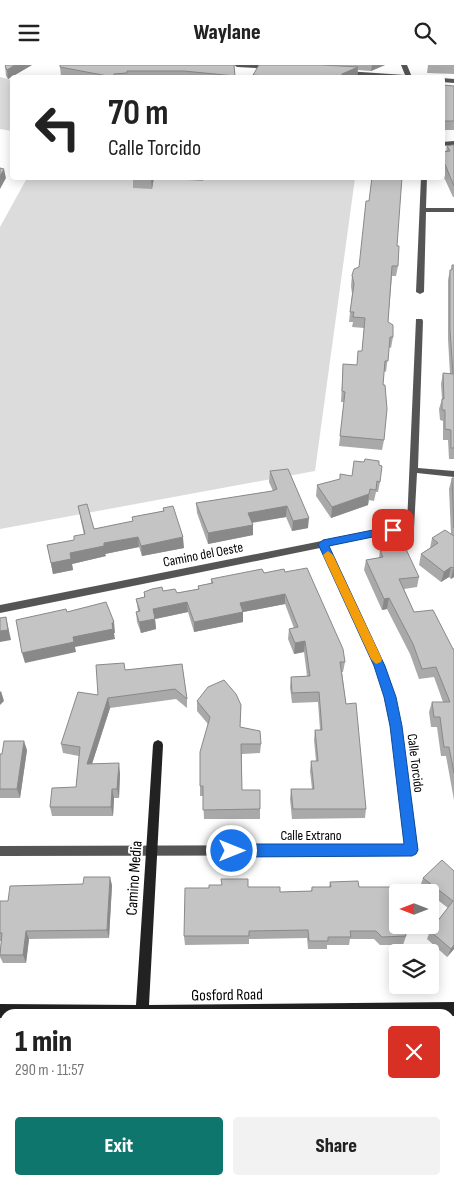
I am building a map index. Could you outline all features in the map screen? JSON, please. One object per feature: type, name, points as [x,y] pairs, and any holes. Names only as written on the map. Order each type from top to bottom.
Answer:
[{"type":"main road","name":"Camino Media","points":[[142,1009],[158,745]]},
{"type":"street","points":[[237,65],[282,68]]},
{"type":"street","points":[[340,73],[374,75]]},
{"type":"street","points":[[420,292],[424,180]]},
{"type":"street","points":[[423,211],[454,210]]},
{"type":"street","points":[[419,321],[413,470],[454,474]]},
{"type":"street","name":"Camino del Oeste","points":[[0,609],[411,526],[413,470]]},
{"type":"street","name":"Calle Torcido","points":[[323,544],[380,666],[390,697],[396,726],[412,850]]},
{"type":"street","name":"Calle Extrano","points":[[0,851],[412,850]]},
{"type":"shaded area","points":[[0,77],[10,80],[10,131],[0,129]]},
{"type":"shaded area","points":[[26,180],[355,180],[315,471],[0,529],[0,227]]},
{"type":"building","points":[[6,65],[15,65],[7,70]]},
{"type":"building","points":[[60,65],[234,65],[235,75],[184,71],[127,71],[127,73],[102,75],[60,67]]},
{"type":"building","points":[[259,65],[358,67],[342,75],[253,75]]},
{"type":"building","points":[[445,85],[454,86],[454,121],[445,121]]},
{"type":"building","points":[[454,145],[454,186],[445,164],[445,152],[450,151],[447,146]]},
{"type":"building","points":[[0,168],[4,169],[0,176]]},
{"type":"building","points":[[372,180],[402,180],[397,246],[399,246],[398,266],[392,266],[388,322],[393,325],[393,337],[390,337],[388,361],[385,361],[383,385],[385,385],[387,409],[384,440],[340,436],[345,392],[342,391],[343,364],[357,365],[358,351],[362,351],[365,318],[353,317],[354,312],[350,312],[354,284],[352,275],[354,269],[359,267],[366,201],[369,201]]},
{"type":"building","points":[[452,265],[454,265],[454,448],[451,448],[451,430],[445,429],[445,410],[442,410],[442,399],[444,399],[443,373],[453,374],[450,329],[450,270],[452,270]]},
{"type":"building","points":[[365,459],[379,461],[379,465],[382,466],[380,482],[377,481],[376,490],[370,489],[369,494],[332,507],[317,485],[340,479],[340,474],[352,476],[354,461],[364,462]]},
{"type":"building","points":[[288,469],[309,518],[293,521],[287,506],[248,513],[253,525],[208,533],[196,503],[272,491],[277,489],[270,471]]},
{"type":"building","points":[[452,478],[454,478],[454,528]]},
{"type":"building","points":[[87,504],[94,529],[133,521],[132,517],[164,511],[163,508],[173,506],[183,537],[141,546],[138,537],[104,543],[104,546],[70,553],[71,559],[51,563],[47,545],[74,540],[74,536],[85,534],[78,506]]},
{"type":"building","points":[[445,530],[454,536],[454,568],[451,567],[444,572],[421,554],[438,543],[432,538]]},
{"type":"building","points":[[405,547],[419,577],[399,579],[414,612],[433,610],[454,649],[454,773],[449,747],[444,747],[440,717],[434,717],[432,702],[450,702],[436,667],[422,669],[413,644],[389,598],[384,599],[366,560],[383,557],[380,551]]},
{"type":"building","points":[[307,568],[343,649],[345,662],[340,662],[346,704],[356,703],[366,809],[293,809],[291,789],[314,789],[311,761],[318,761],[315,730],[322,730],[319,692],[292,693],[291,677],[310,676],[305,641],[295,643],[289,629],[298,627],[285,594],[240,603],[243,612],[194,622],[187,602],[153,609],[155,619],[139,622],[136,612],[140,611],[136,599],[145,597],[144,592],[152,589],[162,587],[163,591],[175,589],[177,593],[199,589],[198,586],[213,583],[211,579],[262,569],[264,573],[284,569],[285,572]]},
{"type":"building","points":[[106,602],[114,622],[112,623],[113,629],[73,637],[74,642],[22,653],[16,620],[66,609],[67,612]]},
{"type":"building","points":[[6,617],[8,630],[0,631],[0,618]]},
{"type":"building","points":[[124,663],[125,670],[182,664],[187,699],[175,689],[108,698],[87,764],[119,763],[117,789],[112,789],[111,807],[50,807],[52,788],[76,787],[80,747],[61,744],[78,692],[98,695],[96,665]]},
{"type":"building","points":[[224,680],[236,694],[241,705],[240,727],[260,731],[261,744],[241,744],[242,790],[260,790],[260,809],[203,810],[203,786],[200,786],[200,752],[210,717],[197,701],[208,687]]},
{"type":"building","points":[[4,741],[24,741],[17,789],[0,789],[0,754],[2,754]]},
{"type":"building","points":[[442,860],[454,871],[454,945],[451,949],[434,934],[439,934],[439,919],[453,901],[439,890],[439,884],[431,884],[423,878]]},
{"type":"building","points":[[84,877],[110,877],[107,930],[26,931],[23,955],[0,955],[2,933],[0,933],[0,901],[8,901],[10,886],[83,884]]},
{"type":"building","points":[[221,879],[248,879],[248,887],[280,887],[280,892],[312,891],[312,887],[331,887],[330,882],[358,881],[359,887],[389,887],[389,934],[406,934],[406,936],[382,937],[376,931],[350,931],[351,937],[328,937],[328,941],[309,941],[308,930],[249,931],[249,936],[184,936],[185,888],[209,888],[209,885],[222,885]]},
{"type":"slow traffic","points":[[328,555],[376,659]]},
{"type":"route","points":[[232,851],[412,850],[396,726],[390,697],[380,666],[323,544],[393,530]]}]
